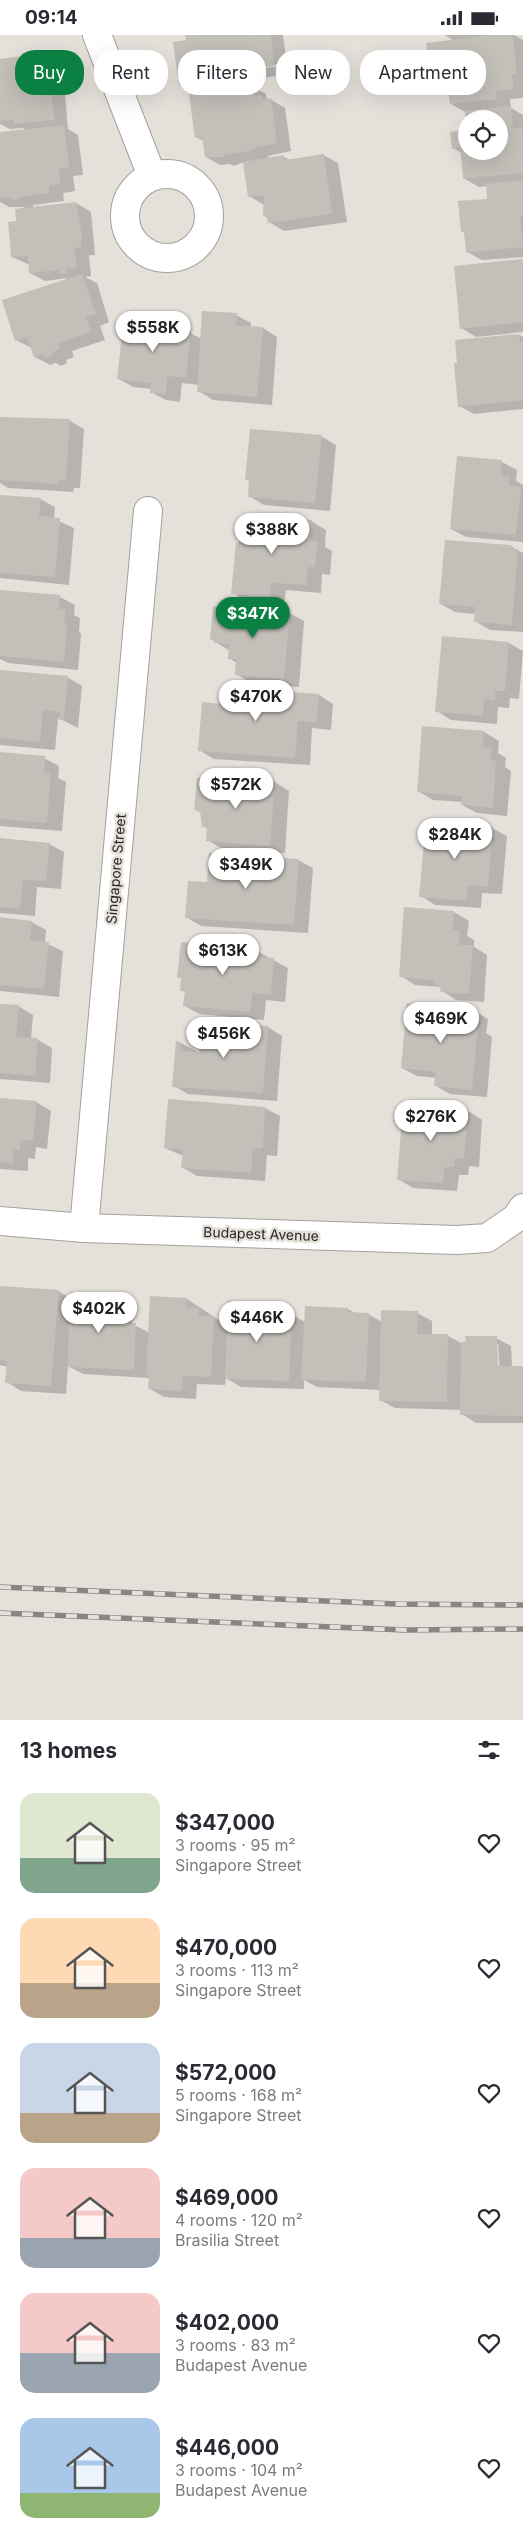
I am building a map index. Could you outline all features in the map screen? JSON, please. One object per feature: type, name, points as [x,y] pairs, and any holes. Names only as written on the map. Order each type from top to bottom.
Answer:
[{"type":"street","points":[[97,35],[152,176]]},
{"type":"street","name":"Singapore Street","points":[[84,1228],[148,511]]},
{"type":"street","name":"Budapest Avenue","points":[[0,1221],[84,1228],[457,1240],[487,1238],[519,1213]]},
{"type":"building","points":[[185,35],[271,35],[274,66],[266,67],[266,50],[178,50],[178,78],[173,42],[186,40]]},
{"type":"building","points":[[491,35],[513,35],[517,74],[512,75],[514,89],[496,91],[496,99],[450,104],[449,95],[486,95],[486,50],[427,50],[426,43]]},
{"type":"building","points":[[15,57],[15,95],[52,95],[54,120],[14,124],[13,120],[0,121],[0,59]]},
{"type":"building","points":[[189,95],[262,95],[262,100],[271,98],[277,143],[254,148],[254,150],[224,155],[225,157],[205,157],[202,137],[195,138]]},
{"type":"building","points":[[511,106],[513,129],[522,128],[523,173],[463,179],[461,160],[508,160],[508,110],[474,110]]},
{"type":"building","points":[[64,125],[69,167],[59,168],[60,184],[49,185],[49,193],[19,197],[19,199],[11,200],[11,197],[0,198],[0,132]]},
{"type":"building","points":[[458,131],[458,148],[452,149],[450,132]]},
{"type":"building","points":[[324,154],[332,214],[268,223],[267,218],[263,215],[264,195],[248,197],[243,162],[284,155],[285,160]]},
{"type":"building","points":[[523,180],[523,215],[520,216],[523,247],[466,253],[464,231],[461,232],[458,201],[487,199],[486,184]]},
{"type":"building","points":[[76,202],[82,235],[81,247],[74,248],[77,268],[66,269],[67,273],[59,274],[59,270],[29,273],[28,256],[11,257],[8,222],[16,221],[15,209]]},
{"type":"building","points":[[523,259],[523,322],[460,329],[454,266]]},
{"type":"building","points":[[82,274],[96,314],[86,317],[91,332],[58,343],[60,349],[52,352],[53,355],[45,358],[44,354],[34,357],[27,337],[15,341],[2,300]]},
{"type":"building","points":[[202,311],[237,313],[236,325],[263,327],[257,397],[197,392]]},
{"type":"building","points":[[124,316],[169,321],[168,329],[191,331],[186,378],[167,376],[166,394],[150,393],[151,383],[117,379]]},
{"type":"building","points":[[519,334],[520,342],[523,341],[523,400],[458,407],[454,363],[457,363],[455,340]]},
{"type":"building","points":[[0,417],[70,419],[66,481],[59,480],[59,484],[0,480]]},
{"type":"building","points":[[250,429],[322,435],[315,503],[248,497],[249,480],[245,480]]},
{"type":"building","points":[[457,456],[502,460],[501,476],[510,477],[509,486],[521,487],[516,535],[450,529]]},
{"type":"building","points":[[0,495],[41,498],[39,516],[60,518],[55,577],[0,573]]},
{"type":"building","points":[[246,515],[312,520],[310,541],[318,541],[315,567],[308,567],[306,585],[271,583],[270,597],[231,594],[236,543],[239,543],[240,530],[244,531]]},
{"type":"building","points":[[445,540],[511,545],[511,549],[518,549],[512,625],[474,622],[475,607],[439,604]]},
{"type":"building","points":[[0,590],[60,595],[59,609],[66,609],[64,624],[67,624],[64,662],[0,656]]},
{"type":"building","points":[[213,606],[290,611],[284,679],[235,675],[236,659],[228,659],[229,644],[214,643],[215,640],[210,640]]},
{"type":"building","points":[[442,636],[509,642],[505,691],[495,691],[495,700],[484,699],[483,716],[435,712]]},
{"type":"building","points":[[0,670],[68,676],[64,720],[59,720],[60,712],[43,710],[40,742],[0,738]]},
{"type":"building","points":[[221,687],[319,694],[317,722],[298,721],[295,758],[198,751],[202,702],[220,704]]},
{"type":"building","points":[[422,726],[484,731],[483,747],[492,748],[490,760],[496,761],[493,808],[461,805],[462,796],[417,792]]},
{"type":"building","points":[[0,752],[45,756],[44,772],[51,773],[47,823],[0,819]]},
{"type":"building","points":[[203,776],[275,781],[270,846],[206,841],[207,827],[202,827],[200,811],[194,810],[197,778],[203,779]]},
{"type":"building","points":[[426,821],[493,827],[488,887],[468,885],[466,901],[419,897]]},
{"type":"building","points":[[0,838],[50,843],[46,881],[23,880],[20,909],[0,907]]},
{"type":"building","points":[[209,853],[299,859],[294,925],[185,918],[188,881],[207,882]]},
{"type":"building","points":[[404,907],[454,911],[453,930],[460,931],[459,945],[473,945],[469,994],[440,992],[441,989],[432,980],[399,977]]},
{"type":"building","points":[[0,917],[32,921],[30,940],[49,942],[44,989],[0,985]]},
{"type":"building","points":[[181,942],[255,949],[254,957],[274,958],[271,995],[252,993],[250,1012],[183,1006],[185,991],[180,991],[181,978],[177,978]]},
{"type":"building","points":[[407,1003],[474,1009],[472,1026],[478,1027],[472,1090],[434,1086],[436,1072],[401,1068]]},
{"type":"building","points":[[0,1004],[19,1005],[16,1037],[38,1038],[35,1076],[0,1073]]},
{"type":"building","points":[[201,1021],[268,1026],[263,1093],[172,1087],[176,1041],[181,1042],[181,1051],[199,1052]]},
{"type":"building","points":[[0,1098],[37,1101],[33,1141],[21,1140],[20,1151],[14,1150],[13,1164],[0,1162]]},
{"type":"building","points":[[168,1099],[265,1107],[263,1148],[253,1148],[251,1173],[181,1168],[183,1150],[164,1148]]},
{"type":"building","points":[[403,1105],[468,1110],[464,1159],[455,1158],[454,1167],[445,1167],[443,1183],[397,1180]]},
{"type":"building","points":[[0,1286],[59,1290],[51,1386],[5,1383],[7,1361],[0,1360]]},
{"type":"building","points":[[71,1292],[109,1294],[109,1302],[118,1303],[117,1323],[136,1323],[134,1370],[67,1367]]},
{"type":"building","points":[[150,1296],[187,1298],[186,1307],[199,1308],[199,1316],[214,1316],[211,1377],[183,1376],[181,1391],[148,1389],[149,1375],[146,1375]]},
{"type":"building","points":[[228,1301],[263,1302],[263,1312],[292,1313],[289,1381],[225,1379]]},
{"type":"building","points":[[305,1306],[348,1308],[348,1312],[369,1313],[366,1382],[301,1380]]},
{"type":"building","points":[[381,1310],[418,1311],[417,1334],[448,1334],[447,1402],[379,1401]]},
{"type":"building","points":[[465,1336],[497,1336],[498,1366],[523,1366],[523,1416],[460,1415],[461,1342],[466,1342]]},
{"type":"railway","points":[[0,1587],[396,1604],[523,1605]]},
{"type":"railway","points":[[0,1613],[405,1630],[523,1629]]}]
